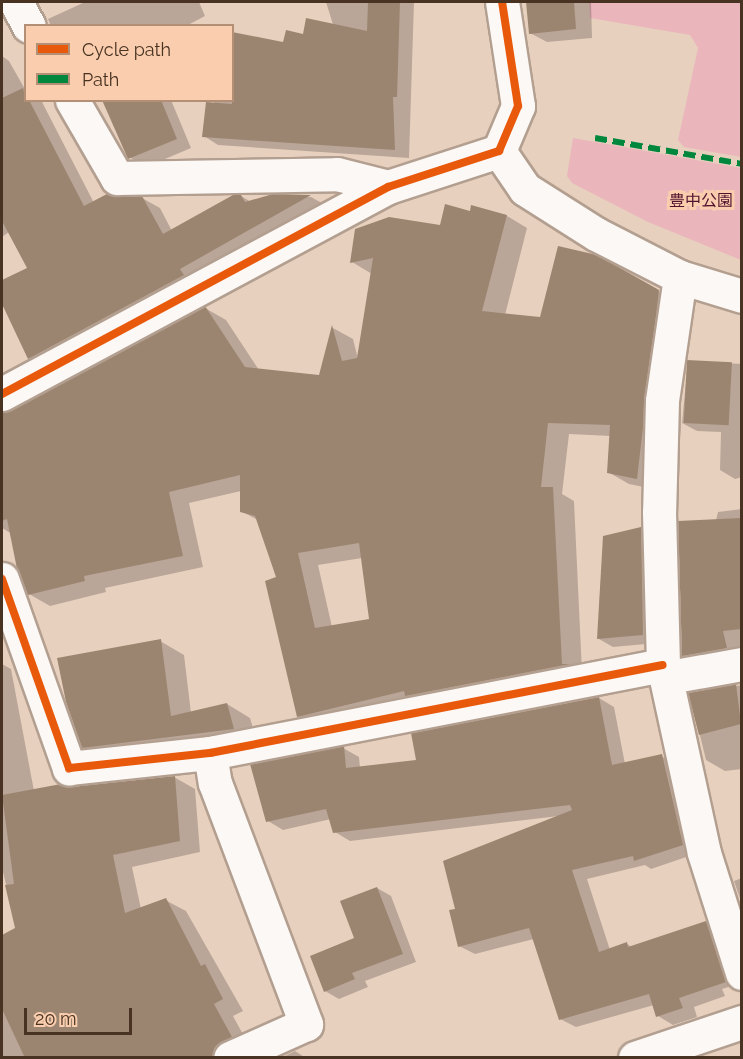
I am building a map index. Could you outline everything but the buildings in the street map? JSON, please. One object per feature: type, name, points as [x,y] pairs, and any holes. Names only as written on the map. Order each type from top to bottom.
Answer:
[{"type":"street","points":[[16,2],[28,24]]},
{"type":"street","points":[[500,151],[518,106],[502,2]]},
{"type":"street","points":[[73,102],[117,178],[337,174],[387,187]]},
{"type":"street","points":[[2,394],[387,187],[500,151]]},
{"type":"street","points":[[500,151],[525,189],[596,234],[680,277],[741,296]]},
{"type":"street","points":[[680,277],[662,401],[659,512],[666,671],[704,853],[741,973]]},
{"type":"street","points":[[2,579],[69,768],[210,753],[666,671],[741,664]]},
{"type":"street","points":[[210,753],[216,783],[306,1024],[230,1058]]},
{"type":"street","points":[[635,1058],[741,1022]]},
{"type":"green space","points":[[589,2],[742,2],[741,157],[684,147],[678,140],[698,48],[690,35],[590,18]]},
{"type":"green space","name":"豊中公園","points":[[573,138],[741,168],[741,260],[648,222],[572,183],[567,176]]},
{"type":"marked path","points":[[595,138],[742,164]]},
{"type":"cycle path","points":[[2,394],[388,187],[499,151],[518,106],[502,2]]},
{"type":"cycle path","points":[[2,579],[69,768],[210,753],[663,665]]}]
